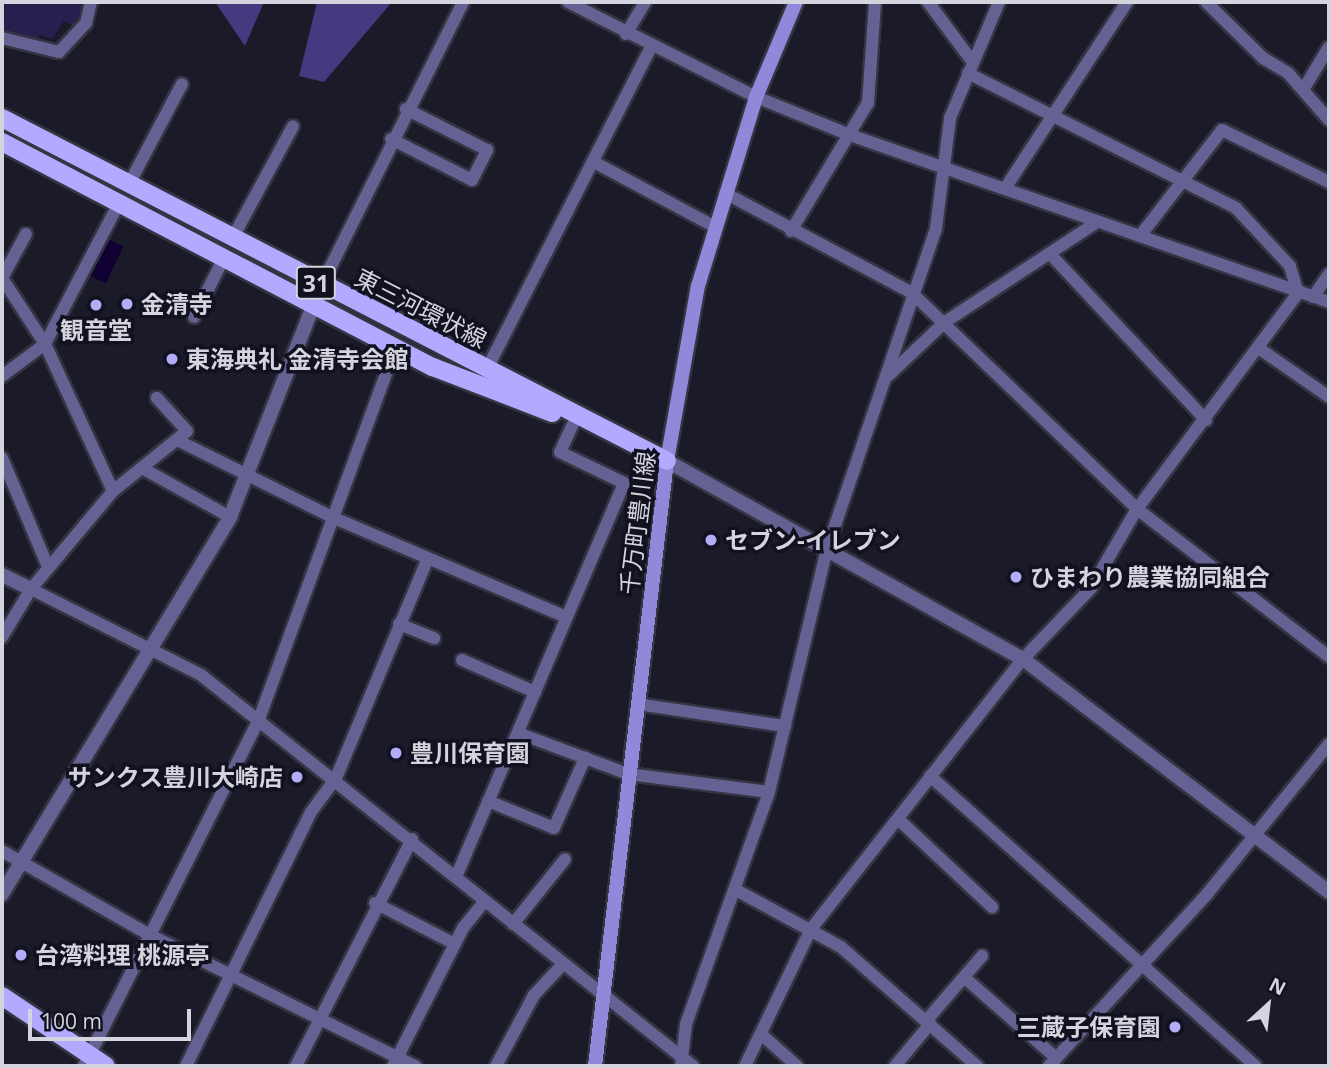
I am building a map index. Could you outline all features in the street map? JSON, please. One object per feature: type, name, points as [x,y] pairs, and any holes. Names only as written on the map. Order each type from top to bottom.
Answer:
[{"type":"main road","name":"千万町豊川線","points":[[596,1066],[599,997],[667,461],[698,286],[756,97],[796,2]]},
{"type":"main road","name":"東三河環状線","points":[[2,118],[321,286],[667,461]]},
{"type":"main road","name":"東三河環状線","points":[[4,148],[119,203],[461,380],[634,444]]},
{"type":"main road","points":[[2,996],[87,1060],[106,1066]]},
{"type":"street","points":[[2,37],[59,52],[86,23],[91,2]]},
{"type":"street","points":[[2,894],[230,517],[248,478],[321,286],[406,109],[463,2]]},
{"type":"street","points":[[568,2],[651,47],[756,97],[850,135],[1006,187],[1097,222],[1329,302]]},
{"type":"street","points":[[626,34],[645,2]]},
{"type":"street","points":[[791,231],[868,103],[875,2]]},
{"type":"street","points":[[928,2],[970,67],[1051,119],[1186,179],[1258,230],[1290,266],[1298,293]]},
{"type":"street","points":[[681,1062],[695,998],[769,792],[827,549],[936,228],[947,169],[950,118],[999,2]]},
{"type":"street","points":[[1006,187],[1127,2]]},
{"type":"street","points":[[1206,2],[1303,90],[1329,120]]},
{"type":"street","points":[[487,369],[651,47]]},
{"type":"street","points":[[1303,90],[1329,47]]},
{"type":"street","points":[[129,184],[182,84]]},
{"type":"street","points":[[391,139],[472,180],[487,150],[406,109]]},
{"type":"street","points":[[232,239],[293,126]]},
{"type":"street","points":[[1140,236],[1222,130],[1329,182]]},
{"type":"street","points":[[594,162],[715,227]]},
{"type":"street","points":[[725,193],[791,231],[912,293],[1137,509],[1329,657]]},
{"type":"street","points":[[2,376],[46,344],[119,203]]},
{"type":"street","points":[[885,379],[945,322],[1052,256],[1097,222]]},
{"type":"street","points":[[26,234],[2,278],[46,344],[113,491]]},
{"type":"street","points":[[1052,256],[1206,420]]},
{"type":"street","points":[[194,317],[224,258]]},
{"type":"street","points":[[1313,296],[1329,274]]},
{"type":"street","points":[[745,1066],[811,929],[1023,659],[1091,588],[1137,509],[1260,349],[1298,293]]},
{"type":"street","points":[[87,1060],[259,719],[396,347]]},
{"type":"street","points":[[1260,349],[1329,397]]},
{"type":"street","points":[[2,637],[31,589],[113,491],[187,430],[157,398]]},
{"type":"street","points":[[456,877],[624,483],[560,452],[575,420]]},
{"type":"street","points":[[177,440],[248,478],[334,518],[566,617]]},
{"type":"street","points":[[2,458],[48,567]]},
{"type":"street","points":[[667,461],[1023,659],[1329,892]]},
{"type":"street","points":[[142,468],[230,517]]},
{"type":"street","points":[[186,1066],[311,812],[336,778],[428,558]]},
{"type":"street","points":[[2,575],[152,648],[259,719],[412,839],[599,997],[681,1062],[693,1066]]},
{"type":"street","points":[[399,624],[434,638]]},
{"type":"street","points":[[462,660],[535,692]]},
{"type":"street","points":[[637,704],[785,726]]},
{"type":"street","points":[[518,733],[628,774],[769,792]]},
{"type":"street","points":[[965,978],[1053,1062],[1256,836],[1329,744]]},
{"type":"street","points":[[488,801],[554,828],[585,758]]},
{"type":"street","points":[[930,776],[1256,1066]]},
{"type":"street","points":[[898,819],[992,907]]},
{"type":"street","points":[[296,1066],[375,903],[412,839]]},
{"type":"street","points":[[2,851],[150,934],[320,1019],[395,1062],[415,1066]]},
{"type":"street","points":[[513,924],[565,859]]},
{"type":"street","points":[[736,890],[841,947],[977,1066]]},
{"type":"street","points":[[395,1062],[455,944],[485,901]]},
{"type":"street","points":[[375,903],[455,944]]},
{"type":"street","points":[[895,1066],[982,956]]},
{"type":"street","points":[[496,1066],[520,1016],[563,964]]},
{"type":"street","points":[[761,1034],[797,1066]]},
{"type":"shaded area","points":[[5,2],[84,2],[77,27],[63,21],[53,39],[40,35],[37,41],[4,32]]},
{"type":"shaded area","points":[[215,2],[264,2],[245,46]]},
{"type":"shaded area","points":[[317,2],[392,2],[324,82],[299,76]]},
{"type":"shaded area","points":[[108,239],[123,246],[106,283],[91,276]]},
{"type":"place","name":"金清寺","points":[[127,304]]},
{"type":"place","name":"観音堂","points":[[96,305]]},
{"type":"place","name":"東海典礼 金清寺会館","points":[[172,359]]},
{"type":"place","name":"セブン-イレブン","points":[[711,540]]},
{"type":"place","name":"ひまわり農業協同組合","points":[[1016,577]]},
{"type":"place","name":"豊川保育園","points":[[396,753]]},
{"type":"place","name":"サンクス豊川大崎店","points":[[297,777]]},
{"type":"place","name":"台湾料理 桃源亭","points":[[21,955]]},
{"type":"place","name":"三蔵子保育園","points":[[1175,1027]]}]
